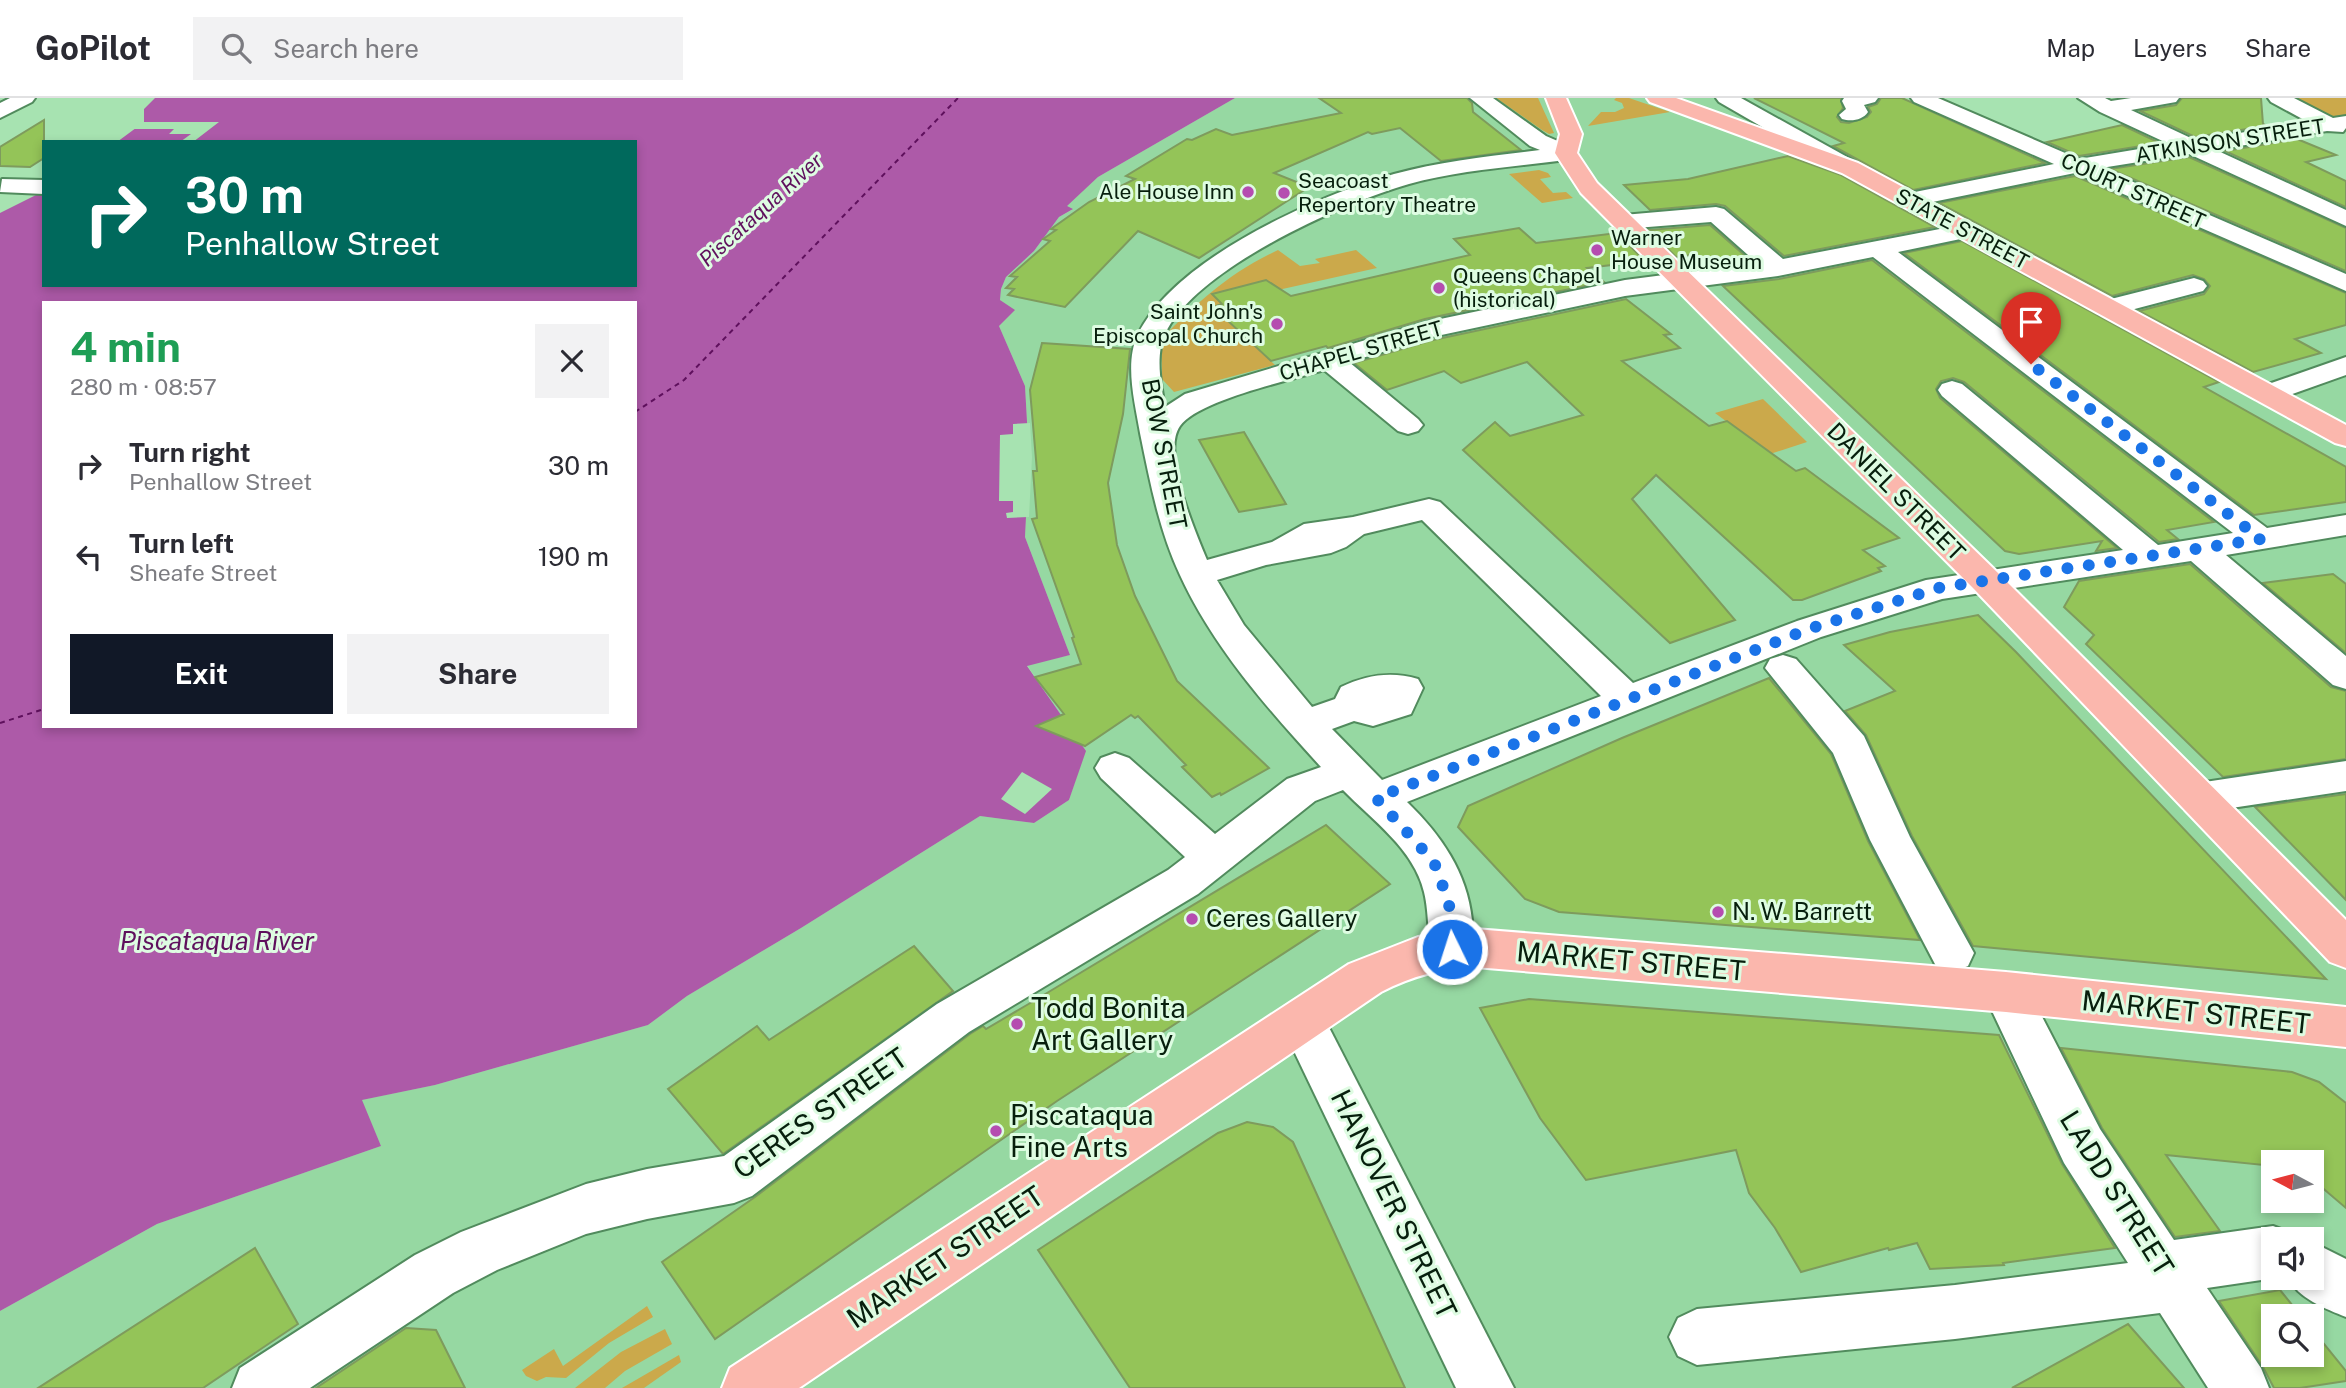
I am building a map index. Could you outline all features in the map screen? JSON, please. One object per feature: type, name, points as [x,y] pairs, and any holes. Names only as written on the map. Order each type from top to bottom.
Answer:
[{"type":"main road","points":[[1556,98],[1571,134],[1566,153]]},
{"type":"main road","points":[[1657,98],[1850,168]]},
{"type":"main road","name":"DANIEL STREET","points":[[1566,153],[1589,188],[1986,581],[2346,949]]},
{"type":"main road","name":"STATE STREET","points":[[1850,168],[2346,437]]},
{"type":"main road","name":"MARKET STREET","points":[[750,1388],[1302,1020],[1391,964],[1421,954],[1452,949],[1487,949],[2006,992],[2346,1027]]},
{"type":"street","points":[[0,112],[24,98]]},
{"type":"street","points":[[1479,98],[1538,141],[1566,153]]},
{"type":"street","name":"STATE STREET","points":[[1726,98],[1850,168]]},
{"type":"street","points":[[1849,115],[1858,113],[1852,101],[1868,98]]},
{"type":"street","name":"COURT STREET","points":[[1921,98],[2346,283]]},
{"type":"street","points":[[2097,103],[2169,98]]},
{"type":"street","points":[[2278,98],[2341,127]]},
{"type":"street","points":[[2097,103],[2346,219]]},
{"type":"street","name":"ATKINSON STREET","points":[[1908,200],[2186,146],[2341,127]]},
{"type":"street","name":"BOW STREET","points":[[1452,949],[1449,903],[1434,862],[1306,724],[1247,654],[1197,575],[1181,538],[1159,450],[1147,367],[1150,337],[1165,311],[1210,272],[1265,238],[1353,195],[1440,170],[1566,153]]},
{"type":"street","points":[[2,186],[42,187]]},
{"type":"street","points":[[1623,222],[1716,214],[1778,268]]},
{"type":"street","name":"CHAPEL STREET","points":[[1159,450],[1160,433],[1170,418],[1195,400],[1426,330],[1625,288],[1778,268],[1966,231]]},
{"type":"street","points":[[1878,249],[2261,539]]},
{"type":"street","points":[[2108,308],[2194,286]]},
{"type":"street","points":[[1328,359],[1408,425]]},
{"type":"street","points":[[2267,394],[2346,365]]},
{"type":"street","points":[[1952,390],[2151,557]]},
{"type":"street","points":[[1197,575],[1282,551],[1318,547],[1337,540],[1353,527],[1429,509],[1627,699]]},
{"type":"street","points":[[2331,528],[2346,553]]},
{"type":"street","name":"CERES STREET","points":[[261,1388],[434,1274],[480,1251],[586,1209],[647,1194],[734,1180],[953,1018],[1183,882],[1301,790],[1363,785],[1627,699],[1870,608],[1938,588],[2331,528]]},
{"type":"street","points":[[2199,550],[2346,676]]},
{"type":"street","points":[[1783,668],[1850,746],[1891,839],[1952,953]]},
{"type":"street","points":[[1306,724],[1352,707]]},
{"type":"street","points":[[1115,768],[1213,858]]},
{"type":"street","points":[[2198,798],[2346,776]]},
{"type":"street","name":"LADD STREET","points":[[2006,992],[2082,1146],[2241,1388]]},
{"type":"street","name":"HANOVER STREET","points":[[1302,1020],[1486,1388]]},
{"type":"street","points":[[1697,1336],[1955,1312],[2169,1276],[2261,1255]]},
{"type":"street","points":[[2324,1276],[2346,1290]]},
{"type":"shaded area","points":[[1235,98],[1903,98],[2077,179],[2097,183],[2346,292],[2346,1388],[0,1388],[0,1311],[157,1224],[381,1146],[361,1100],[435,1085],[648,1025],[687,996],[980,816],[1034,823],[1069,800],[1085,751],[1027,665],[1070,655],[1025,537],[1029,457],[1025,386],[999,326],[1004,304],[1000,300],[1001,289],[1006,277],[1034,251],[1059,217],[1072,210],[1066,206],[1098,177]]},
{"type":"shaded area","points":[[1496,98],[1538,98],[1554,133],[1549,134],[1542,130]]},
{"type":"shaded area","points":[[1629,98],[1670,112],[1588,126],[1601,112],[1615,112],[1624,108],[1622,103],[1614,100]]},
{"type":"shaded area","points":[[2287,98],[2346,98],[2346,127]]},
{"type":"shaded area","points":[[1539,170],[1551,177],[1540,179],[1553,193],[1566,192],[1573,198],[1542,203],[1509,174]]},
{"type":"shaded area","points":[[1278,250],[1300,266],[1320,263],[1315,259],[1356,250],[1377,268],[1278,290],[1266,280],[1212,294],[1222,304],[1214,307],[1275,365],[1174,392],[1162,379],[1161,339],[1215,289],[1244,268]]},
{"type":"shaded area","points":[[1763,399],[1807,442],[1770,454],[1715,413]]},
{"type":"shaded area","points":[[647,1306],[653,1317],[609,1343],[566,1378],[546,1377],[537,1381],[526,1376],[522,1370],[554,1349],[563,1366]]},
{"type":"shaded area","points":[[665,1329],[672,1344],[625,1371],[605,1388],[575,1388],[621,1352]]},
{"type":"shaded area","points":[[679,1355],[681,1362],[644,1388],[622,1388]]},
{"type":"water","name":"Piscataqua River","points":[[155,98],[1235,98],[1098,177],[1067,206],[1073,209],[1059,217],[1034,251],[1006,277],[1001,289],[1000,300],[1015,310],[999,326],[1025,386],[1029,457],[1025,537],[1070,655],[1027,666],[1086,751],[1069,800],[1034,823],[980,816],[687,996],[648,1025],[435,1085],[362,1100],[381,1146],[157,1224],[0,1311],[0,213],[42,192],[42,287],[637,287],[637,140],[120,140],[144,122],[144,109]]},
{"type":"pier","points":[[140,122],[219,122],[196,140],[183,140],[191,134],[169,134],[174,129],[132,129]]},
{"type":"pier","points":[[1030,423],[1032,457],[1029,517],[1007,518],[1006,513],[1013,512],[1013,501],[999,501],[1000,435],[1013,434],[1013,424]]},
{"type":"pier","points":[[1022,772],[1052,789],[1025,814],[1001,799]]},
{"type":"building","points":[[1319,98],[1467,98],[1472,103],[1473,112],[1521,150],[1441,161],[1400,128],[1372,134],[1368,132],[1274,173],[1309,187],[1199,258],[1138,231],[1065,307],[1008,295],[1014,289],[1006,288],[1017,277],[1010,276],[1050,241],[1043,239],[1056,230],[1051,229],[1089,202],[1135,179],[1126,176],[1187,139],[1192,140],[1216,129],[1232,135],[1341,113]]},
{"type":"building","points":[[1754,98],[1841,98],[1843,108],[1837,117],[1841,122],[1849,123],[1867,117],[1871,112],[1868,107],[1877,104],[1881,98],[1902,98],[2045,163],[1913,190],[1833,146],[1844,143]]},
{"type":"building","points":[[2182,98],[2261,98],[2263,124],[2267,126],[2195,137],[2140,111],[2176,105]]},
{"type":"building","points":[[44,120],[42,159],[30,167],[0,166],[0,147]]},
{"type":"building","points":[[2122,125],[2160,143],[2079,156],[2047,142]]},
{"type":"building","points":[[2297,139],[2336,155],[2306,162],[2346,181],[2346,207],[2225,151]]},
{"type":"building","points":[[1788,156],[1841,175],[1935,227],[1784,256],[1725,206],[1716,204],[1650,210],[1624,185],[1688,179]]},
{"type":"building","points":[[2189,157],[2346,228],[2346,271],[2110,169]]},
{"type":"building","points":[[2075,176],[2346,293],[2346,325],[2295,339],[2321,353],[2253,372],[2139,311],[2204,294],[2210,286],[2204,279],[2193,275],[2112,296],[1939,203]]},
{"type":"building","points":[[1710,225],[1751,261],[1704,267],[1691,255],[1676,257],[1649,230]]},
{"type":"building","points":[[1519,228],[1536,243],[1617,233],[1645,261],[1587,268],[1604,282],[1425,319],[1328,348],[1326,346],[1271,361],[1213,307],[1222,304],[1212,294],[1266,280],[1291,296],[1470,255],[1454,239]]},
{"type":"building","points":[[1962,241],[2219,382],[2204,387],[2346,467],[2346,502],[2254,515],[1904,253]]},
{"type":"building","points":[[1872,260],[2214,522],[2167,530],[2178,539],[2159,542],[1964,382],[1953,378],[1941,381],[1936,389],[1940,398],[2117,548],[2096,551],[2102,541],[2019,554],[2005,551],[1723,286],[1779,279]]},
{"type":"building","points":[[1626,299],[1671,334],[1664,335],[1680,348],[1622,361],[1709,426],[1727,421],[1796,471],[1805,468],[1899,538],[1863,550],[1885,566],[1878,568],[1881,571],[1802,600],[1793,600],[1656,475],[1632,499],[1735,620],[1670,643],[1463,450],[1495,422],[1510,436],[1583,415],[1527,362],[1461,383],[1444,371],[1387,390],[1354,363],[1433,340]]},
{"type":"building","points":[[1042,343],[1130,349],[1123,414],[1108,483],[1117,545],[1135,596],[1177,681],[1269,768],[1221,795],[1220,793],[1212,797],[1182,767],[1186,765],[1138,716],[1135,718],[1131,715],[1085,746],[1036,726],[1064,714],[1035,677],[1081,664],[1032,519],[1037,518],[1033,471],[1037,471],[1030,390]]},
{"type":"building","points":[[1244,432],[1286,504],[1239,512],[1199,440]]},
{"type":"building","points":[[2190,564],[2331,687],[2346,691],[2346,759],[2223,777],[2086,644],[2094,635],[2064,607],[2079,581]]},
{"type":"building","points":[[2333,574],[2346,584],[2346,653],[2263,583]]},
{"type":"building","points":[[1978,615],[2326,979],[1973,946],[1912,836],[1866,735],[1845,711],[1895,691],[1844,645],[1890,632]]},
{"type":"building","points":[[1769,678],[1831,754],[1868,841],[1920,940],[1559,912],[1525,899],[1458,827],[1468,806],[1622,738]]},
{"type":"building","points":[[2346,794],[2346,900],[2255,807]]},
{"type":"building","points":[[1326,825],[1390,884],[1057,1101],[715,1339],[662,1262],[755,1197],[970,1034],[983,1026],[986,1029],[1032,1002]]},
{"type":"building","points":[[914,946],[953,991],[723,1154],[668,1089],[757,1026],[769,1040]]},
{"type":"building","points":[[1529,999],[1999,1035],[2062,1164],[2115,1248],[2003,1263],[2004,1265],[1930,1269],[1917,1243],[1889,1250],[1888,1248],[1801,1272],[1775,1228],[1749,1193],[1736,1150],[1586,1180],[1540,1118],[1480,1008]]},
{"type":"building","points":[[2061,1048],[2292,1072],[2319,1082],[2346,1103],[2346,1208],[2324,1189],[2324,1150],[2261,1150],[2261,1165],[2166,1155],[2220,1231],[2175,1237],[2102,1128]]},
{"type":"building","points":[[1247,1122],[1273,1127],[1293,1142],[1405,1388],[1130,1388],[1038,1250],[1218,1133]]},
{"type":"building","points":[[255,1248],[298,1324],[203,1388],[38,1388]]},
{"type":"building","points":[[2280,1290],[2291,1304],[2261,1304],[2261,1364],[2219,1301]]},
{"type":"building","points":[[2128,1324],[2184,1388],[2012,1388]]},
{"type":"building","points":[[406,1328],[436,1330],[465,1388],[316,1388]]},
{"type":"building","points":[[2324,1344],[2346,1371],[2346,1381],[2300,1388],[2274,1388],[2263,1367],[2324,1367]]},
{"type":"ferry route","points":[[637,411],[684,380],[958,98]]},
{"type":"ferry route","points":[[0,723],[42,710]]},
{"type":"place","name":"Ale House Inn","points":[[1248,192]]},
{"type":"place","name":"Seacoast Repertory Theatre","points":[[1284,193]]},
{"type":"place","name":"Warner House Museum","points":[[1597,250]]},
{"type":"place","name":"Queens Chapel (historical)","points":[[1439,288]]},
{"type":"place","name":"Saint John's Episcopal Church","points":[[1277,324]]},
{"type":"place","name":"N. W. Barrett","points":[[1718,912]]},
{"type":"place","name":"Ceres Gallery","points":[[1192,919]]},
{"type":"place","name":"Todd Bonita Art Gallery","points":[[1017,1024]]},
{"type":"place","name":"Piscataqua Fine Arts","points":[[996,1131]]},
{"type":"route","points":[[1452,949],[1449,903],[1434,862],[1376,798],[1809,629],[1882,604],[1938,588],[2261,539],[2031,364]]}]
